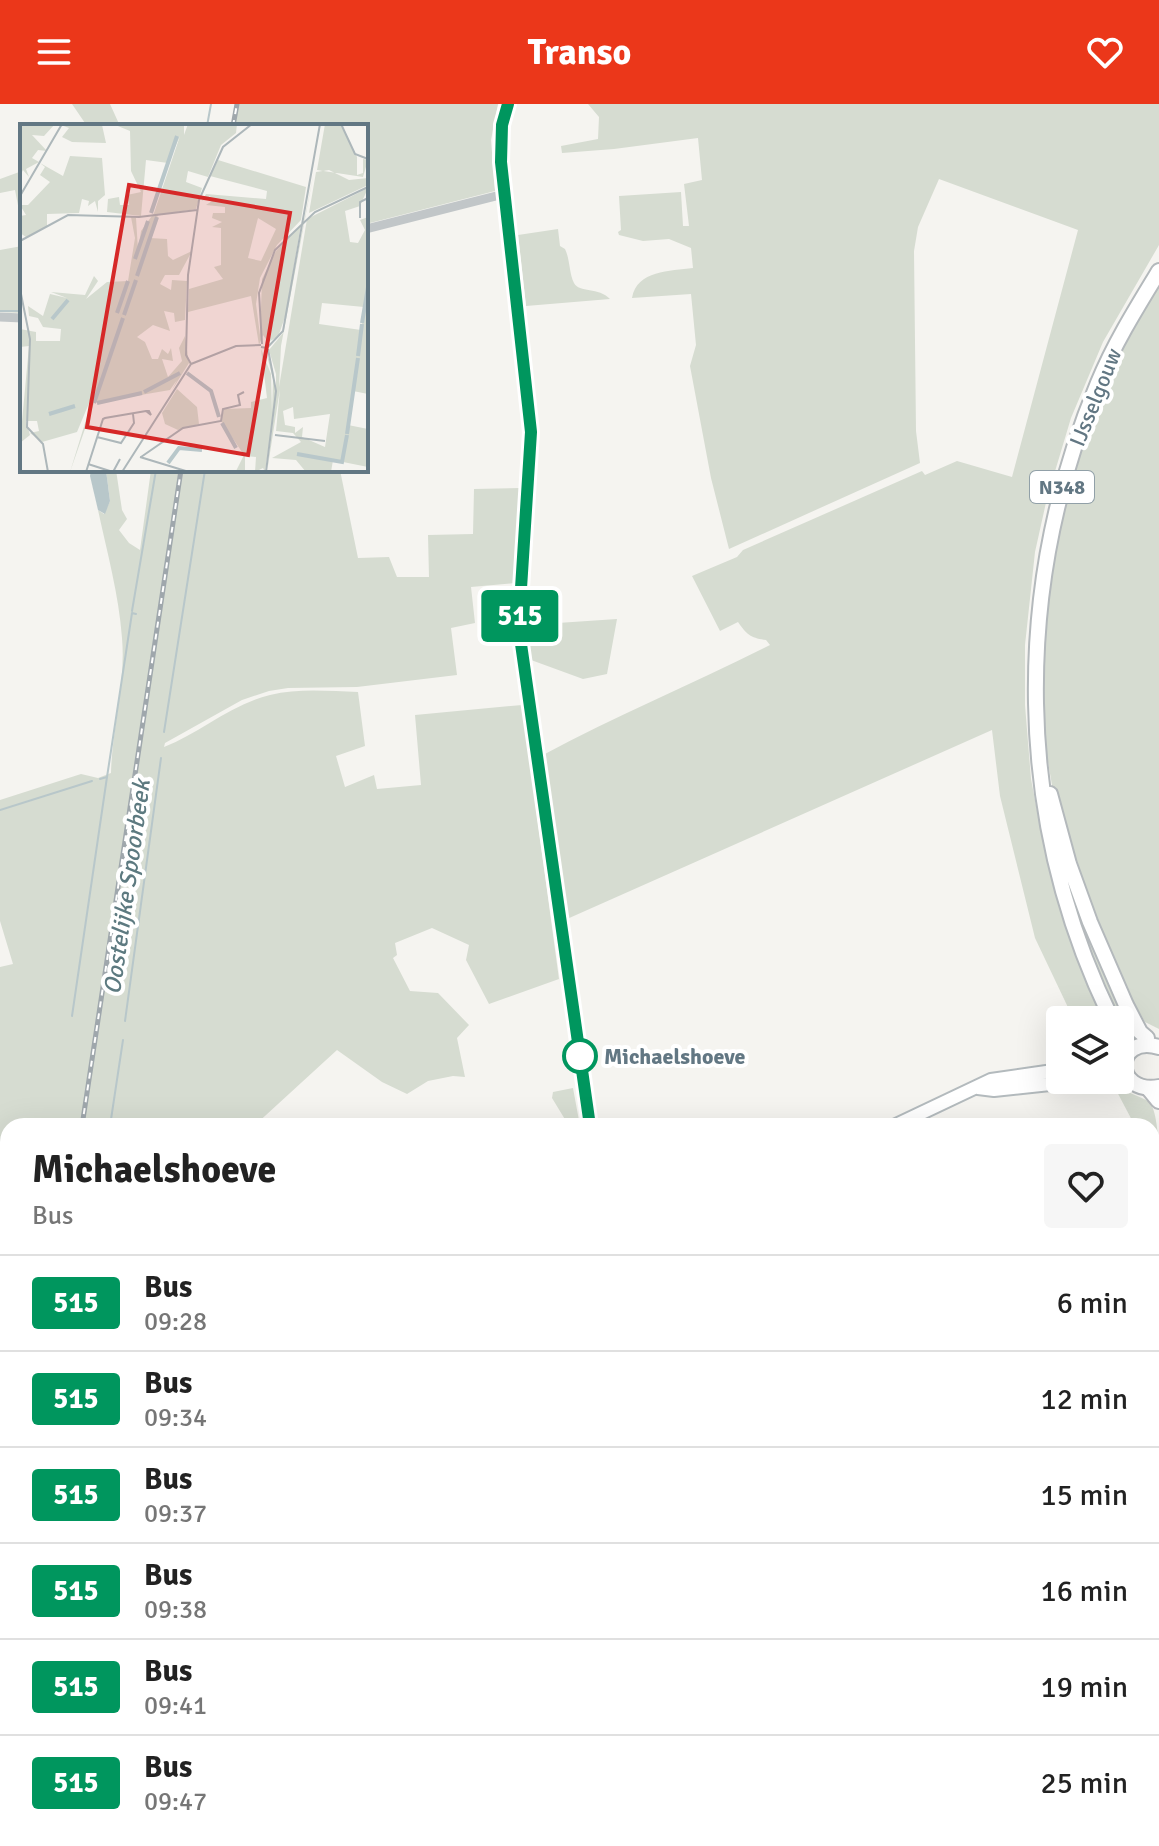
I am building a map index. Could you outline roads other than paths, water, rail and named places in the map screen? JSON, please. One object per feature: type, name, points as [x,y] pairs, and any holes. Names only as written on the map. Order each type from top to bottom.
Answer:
[{"type":"main road","name":"IJsselgouw","points":[[1108,1006],[1075,930],[1055,865],[1042,798],[1036,639],[1055,510],[1079,431],[1122,333],[1159,271]]},
{"type":"main road","name":"IJsselgouw","points":[[1037,723],[1069,864],[1090,922],[1118,986],[1154,1038]]},
{"type":"main road","points":[[1134,1044],[1154,1038]]},
{"type":"main road","points":[[1134,1074],[1157,1095]]},
{"type":"main road","points":[[1134,1092],[1149,1097],[1157,1095]]},
{"type":"street","points":[[508,104],[502,125],[501,162],[531,432],[520,604],[521,644],[589,1118]]},
{"type":"street","points":[[368,228],[504,194]]},
{"type":"street","points":[[0,317],[20,318]]},
{"type":"street","points":[[909,1118],[991,1080],[1046,1072]]},
{"type":"street","points":[[978,1088],[994,1090],[1046,1084]]},
{"type":"waterway","points":[[207,124],[211,104]]},
{"type":"waterway","points":[[0,311],[20,311]]},
{"type":"waterway","points":[[132,611],[156,472]]},
{"type":"waterway","name":"Oostelijke Spoorbeek","points":[[164,732],[205,472]]},
{"type":"waterway","points":[[100,779],[107,777],[132,613],[136,614]]},
{"type":"waterway","name":"Oostelijke Spoorbeek","points":[[125,1021],[161,758]]},
{"type":"waterway","points":[[72,1016],[107,777]]},
{"type":"waterway","points":[[0,810],[92,781]]},
{"type":"waterway","name":"Oostelijke Spoorbeek","points":[[111,1118],[123,1040]]},
{"type":"railway","points":[[233,124],[237,104]]},
{"type":"railway","points":[[83,1118],[181,472]]},
{"type":"place","name":"Michaelshoeve","points":[[580,1056]]}]
